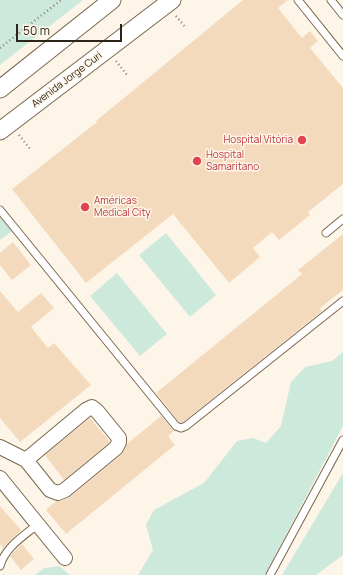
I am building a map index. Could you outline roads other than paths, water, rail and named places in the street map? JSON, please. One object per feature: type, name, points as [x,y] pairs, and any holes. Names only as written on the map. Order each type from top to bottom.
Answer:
[{"type":"street","points":[[0,89],[112,0]]},
{"type":"street","name":"Avenida Jorge Curi","points":[[5,127],[172,0]]},
{"type":"street","points":[[0,447],[26,460],[50,490],[58,493],[65,490],[116,448],[120,442],[119,438],[97,411],[92,408],[86,410],[26,460]]},
{"type":"street","points":[[0,478],[65,558]]},
{"type":"lane","points":[[298,0],[343,56]]},
{"type":"lane","points":[[331,0],[343,15]]},
{"type":"lane","points":[[0,210],[176,426],[181,428],[186,426],[343,301]]},
{"type":"lane","points":[[326,233],[343,219]]},
{"type":"lane","points":[[270,575],[343,440]]},
{"type":"lane","points":[[0,566],[2,560],[11,547],[38,524]]},
{"type":"place","name":"Hospital Vitória","points":[[302,140]]},
{"type":"place","name":"Hospital Samaritano","points":[[197,161]]},
{"type":"place","name":"Américas Medical City","points":[[85,207]]}]
